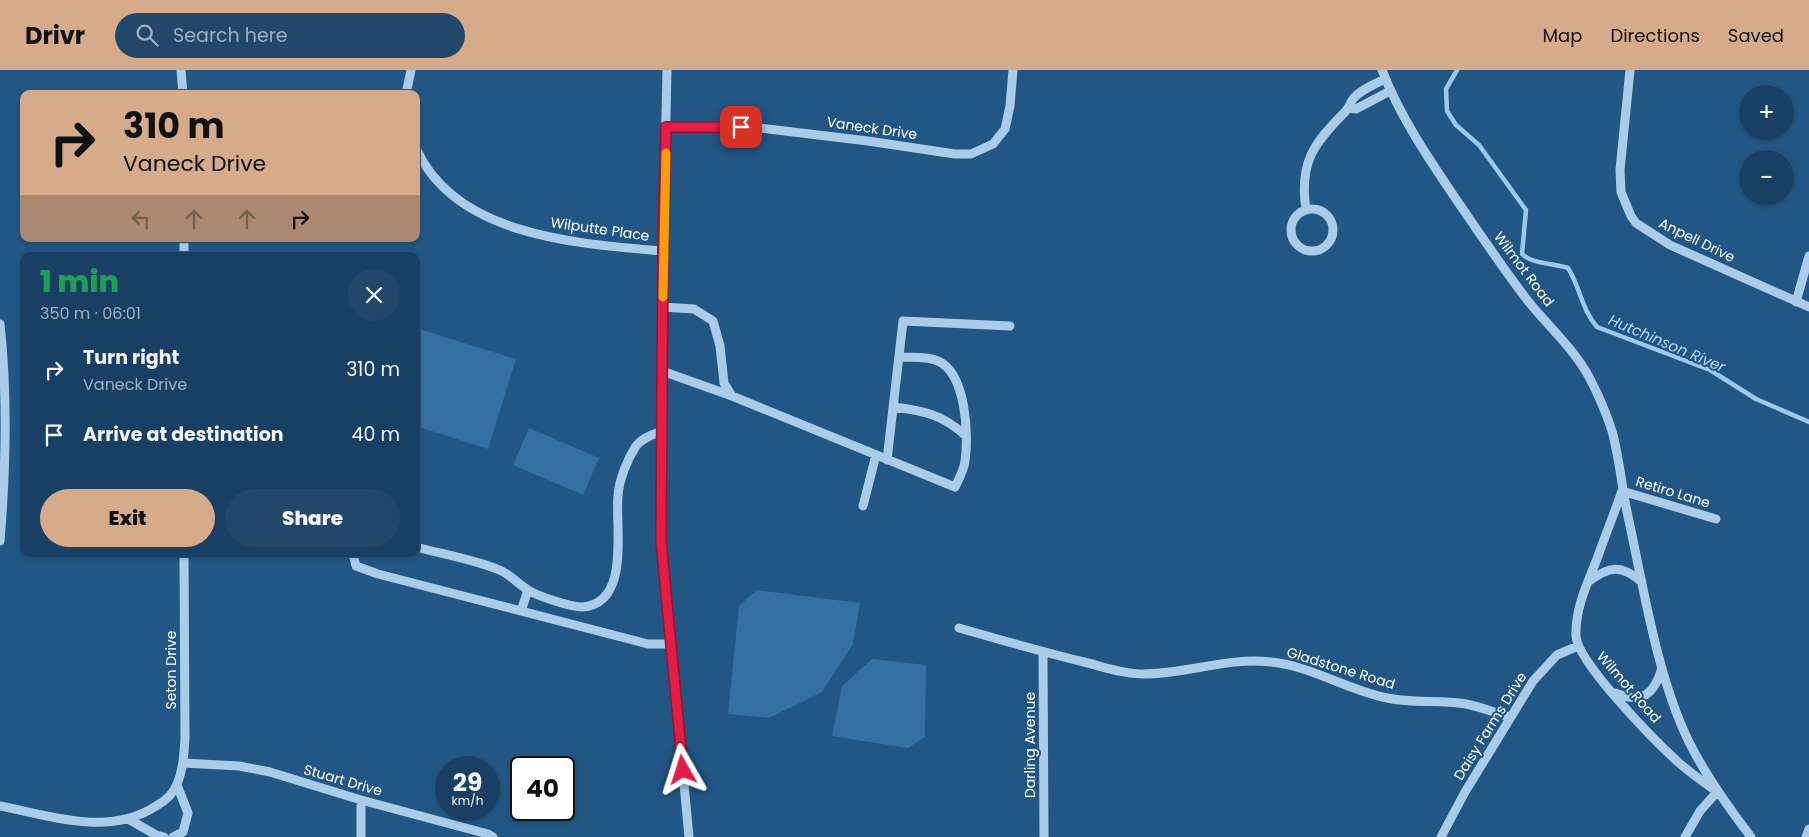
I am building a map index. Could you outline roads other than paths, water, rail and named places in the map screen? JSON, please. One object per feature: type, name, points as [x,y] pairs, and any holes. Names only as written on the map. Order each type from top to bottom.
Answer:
[{"type":"street","points":[[181,70],[183,90]]},
{"type":"street","points":[[407,90],[411,70]]},
{"type":"street","points":[[667,70],[662,307],[661,541],[689,837]]},
{"type":"street","name":"Vaneck Drive","points":[[666,127],[760,128],[955,154],[971,154],[993,144],[1005,129],[1010,106],[1012,70]]},
{"type":"street","name":"Anpell Drive","points":[[1630,70],[1623,127],[1620,192],[1636,223],[1670,244],[1809,307]]},
{"type":"street","points":[[1306,210],[1303,188],[1308,162],[1314,149],[1328,130],[1349,108],[1357,94],[1384,74]]},
{"type":"street","name":"Wilmot Road","points":[[1384,74],[1390,91],[1424,152],[1529,302],[1568,346],[1588,375],[1612,432],[1622,491],[1662,668],[1689,741],[1717,792],[1751,837]]},
{"type":"street","points":[[1349,108],[1356,109],[1390,91]]},
{"type":"street","name":"Wilputte Place","points":[[420,155],[428,170],[442,187],[475,210],[504,224],[539,235],[582,244],[663,251]]},
{"type":"street","points":[[1306,210],[1321,211],[1332,222],[1332,237],[1322,248],[1307,250],[1295,241],[1292,226],[1294,219],[1306,210]]},
{"type":"street","points":[[1796,302],[1809,256]]},
{"type":"street","points":[[662,307],[694,309],[713,321],[720,346],[724,382],[732,396]]},
{"type":"street","points":[[888,460],[903,321],[1010,326]]},
{"type":"street","points":[[0,324],[4,365],[5,427],[0,541]]},
{"type":"street","points":[[662,371],[732,396],[955,487],[965,463],[966,436],[965,413],[954,374],[938,361],[899,357]]},
{"type":"street","points":[[894,406],[928,412],[952,423],[966,436]]},
{"type":"street","points":[[420,548],[498,569],[521,583],[528,590],[580,607],[591,605],[606,594],[616,574],[619,560],[617,515],[621,480],[636,446],[643,439],[661,431]]},
{"type":"street","points":[[863,506],[876,455]]},
{"type":"street","name":"Wilmot Road","points":[[1622,491],[1578,609],[1576,625],[1578,646],[1591,667],[1678,762],[1717,792]]},
{"type":"street","name":"Retiro Lane","points":[[1622,491],[1716,519]]},
{"type":"street","name":"Seton Drive","points":[[0,806],[84,823],[104,824],[130,820],[144,814],[165,801],[177,785],[183,763],[185,739],[184,557]]},
{"type":"street","points":[[352,557],[356,566],[361,569],[648,644],[670,644]]},
{"type":"street","points":[[1588,582],[1601,572],[1622,569],[1630,572],[1642,582]]},
{"type":"street","points":[[521,611],[528,590]]},
{"type":"street","name":"Gladstone Road","points":[[960,628],[1043,653],[1116,671],[1142,674],[1166,673],[1218,663],[1247,660],[1270,662],[1286,664],[1313,672],[1386,698],[1404,701],[1466,704],[1510,717]]},
{"type":"street","name":"Daisy Farms Drive","points":[[1441,837],[1465,792],[1533,681],[1557,655],[1578,646]]},
{"type":"street","name":"Darling Avenue","points":[[1043,653],[1044,837]]},
{"type":"street","points":[[1613,692],[1634,698],[1646,695],[1654,689],[1662,668]]},
{"type":"street","name":"Stuart Drive","points":[[183,763],[239,766],[270,772],[493,837]]},
{"type":"street","points":[[173,837],[183,832],[188,813],[177,785]]},
{"type":"street","points":[[1685,837],[1700,811],[1717,792]]},
{"type":"street","points":[[361,800],[361,837]]},
{"type":"street","points":[[130,820],[156,835],[164,837]]},
{"type":"street","points":[[1806,837],[1809,829]]},
{"type":"waterway","name":"Hutchinson River","points":[[1457,70],[1446,89],[1447,111],[1456,125],[1479,145],[1526,210],[1522,254],[1537,262],[1568,268],[1584,306],[1597,327],[1710,370],[1756,399],[1809,422]]}]
